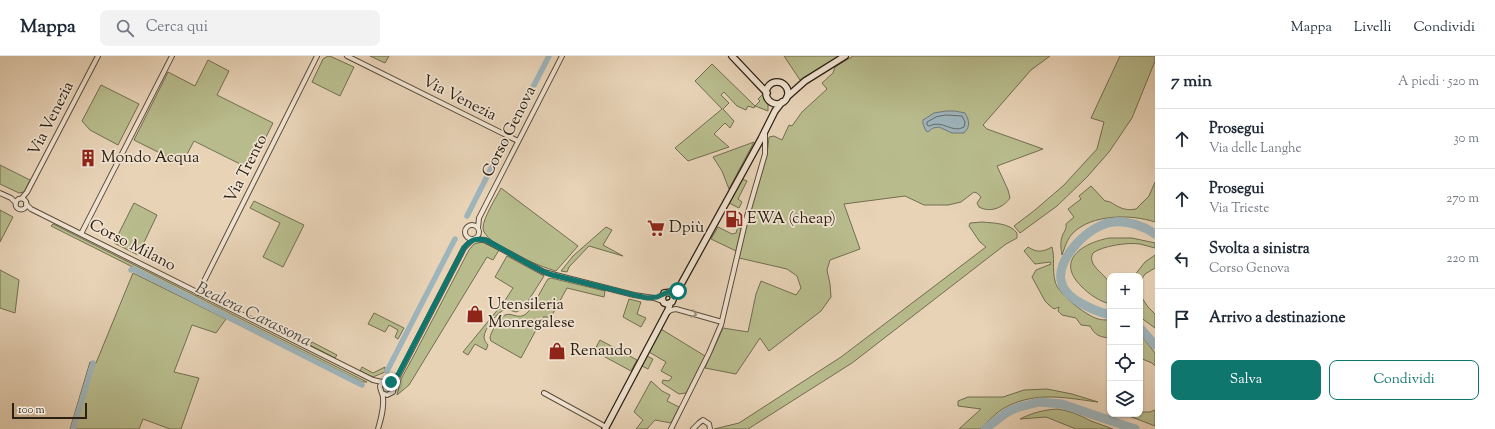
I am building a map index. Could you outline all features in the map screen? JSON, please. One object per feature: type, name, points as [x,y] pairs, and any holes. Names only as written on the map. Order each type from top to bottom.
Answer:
[{"type":"main road","points":[[732,56],[767,93],[771,101],[772,109],[770,120]]},
{"type":"main road","points":[[756,81],[770,85],[778,82],[785,85],[797,85],[845,56]]},
{"type":"main road","points":[[665,303],[672,302],[672,295],[680,287],[770,120],[782,102],[805,81]]},
{"type":"main road","points":[[767,93],[770,85]]},
{"type":"main road","points":[[785,85],[787,88],[787,97]]},
{"type":"main road","points":[[771,101],[778,103],[782,102]]},
{"type":"main road","points":[[606,428],[667,312],[662,295],[666,292],[672,295]]},
{"type":"street","name":"Via Venezia","points":[[22,202],[98,56]]},
{"type":"street","points":[[81,234],[172,56]]},
{"type":"street","name":"Via Trento","points":[[198,292],[317,56]]},
{"type":"street","name":"Via Venezia","points":[[347,56],[518,141]]},
{"type":"street","name":"Corso Genova","points":[[464,248],[466,229],[479,218],[562,56]]},
{"type":"street","points":[[671,429],[709,353],[722,322],[745,223],[765,154],[764,132]]},
{"type":"street","points":[[0,193],[22,202]]},
{"type":"street","name":"Corso Milano","points":[[22,202],[31,209],[372,380],[382,382]]},
{"type":"street","name":"Corso Genova","points":[[383,403],[394,389],[394,384],[398,375],[464,248],[478,236],[479,218]]},
{"type":"street","points":[[472,225],[479,230],[486,240]]},
{"type":"street","points":[[465,235],[468,238],[486,240],[544,272],[619,291],[654,298],[665,303]]},
{"type":"street","points":[[654,298],[662,295]]},
{"type":"street","points":[[667,312],[676,309],[722,322]]},
{"type":"street","points":[[379,387],[382,382],[398,375]]},
{"type":"street","name":"Corso Milano","points":[[372,380],[379,387]]},
{"type":"street","points":[[389,380],[394,384]]},
{"type":"street","name":"Corso Genova","points":[[378,429],[383,403],[382,394],[379,387]]},
{"type":"street","points":[[544,393],[606,428]]},
{"type":"street","points":[[382,394],[390,394]]},
{"type":"street","points":[[693,429],[703,420],[709,424],[710,429]]},
{"type":"green space","points":[[328,56],[354,67],[340,96],[312,82],[323,59]]},
{"type":"green space","points":[[370,56],[389,56],[385,63]]},
{"type":"green space","points":[[784,56],[840,56],[800,80]]},
{"type":"green space","points":[[853,56],[1050,56],[1031,70],[983,125],[987,129],[1043,149],[997,166],[1010,198],[1000,207],[988,210],[979,207],[977,203],[981,197],[974,192],[961,202],[948,205],[924,205],[905,196],[844,204],[860,249],[830,260],[827,270],[831,297],[821,311],[769,351],[760,338],[736,374],[705,368],[723,328],[748,332],[756,294],[761,281],[796,295],[801,288],[797,276],[787,269],[739,258],[747,223],[767,155],[769,137],[774,136],[782,140],[789,125],[792,126],[802,112],[827,89],[822,83],[833,73],[835,67]]},
{"type":"green space","points":[[1120,56],[1155,56],[1155,61],[1132,118],[1109,152],[1087,177],[1057,206],[1020,233],[1014,226],[1064,185],[1097,149],[1104,122],[1091,118]]},
{"type":"green space","points":[[208,60],[229,71],[217,95],[273,123],[250,169],[194,141],[182,164],[134,140],[168,72],[195,86]]},
{"type":"green space","points":[[712,64],[755,106],[754,108],[748,106],[746,110],[737,106],[724,92],[721,95],[729,103],[723,109],[734,121],[730,128],[725,123],[714,134],[729,147],[688,161],[675,148],[722,109],[695,81]]},
{"type":"green space","points":[[101,85],[139,104],[118,145],[90,130],[82,121]]},
{"type":"green space","points":[[763,94],[768,102],[768,111],[755,106],[760,101],[758,99]]},
{"type":"green space","points":[[754,142],[729,189],[722,171],[713,157]]},
{"type":"green space","points":[[0,165],[30,180],[24,192],[19,193],[0,184]]},
{"type":"green space","points":[[742,179],[747,181],[738,199],[742,202],[739,208],[729,203]]},
{"type":"green space","points":[[1155,182],[1155,222],[1145,219],[1112,217],[1090,222],[1071,235],[1066,243],[1062,255],[1062,235],[1066,228],[1066,224],[1074,217],[1068,209],[1081,199],[1079,196],[1091,186],[1105,201],[1111,202],[1123,209],[1132,210],[1136,209],[1149,196]]},
{"type":"green space","points":[[501,188],[578,246],[556,271],[538,265],[502,248],[492,241],[486,234],[483,228],[485,219]]},
{"type":"green space","points":[[254,201],[304,225],[283,267],[263,257],[280,223],[250,208]]},
{"type":"green space","points":[[134,203],[157,215],[138,255],[114,243]]},
{"type":"green space","points":[[0,210],[13,217],[0,242]]},
{"type":"green space","points":[[982,222],[1006,225],[1017,233],[1017,238],[1006,244],[852,363],[748,429],[714,429],[739,423],[841,357],[986,247],[980,242],[969,226],[970,223]]},
{"type":"green space","points":[[53,224],[367,382],[362,382],[51,226]]},
{"type":"green space","points":[[606,227],[612,230],[603,245],[623,256],[589,246],[569,267],[567,272],[561,271],[573,256]]},
{"type":"green space","points":[[718,227],[732,234],[736,233],[738,227],[741,229],[736,251],[711,239]]},
{"type":"green space","points":[[1109,238],[1132,238],[1155,243],[1155,248],[1140,244],[1115,245],[1102,248],[1093,253],[1092,262],[1107,280],[1107,303],[1091,295],[1084,289],[1074,277],[1071,268],[1072,261],[1076,254],[1090,244]]},
{"type":"green space","points":[[482,242],[499,250],[493,260],[487,257],[409,385],[397,395],[401,379],[469,250],[474,244]]},
{"type":"green space","points":[[1028,247],[1040,251],[1052,247],[1054,277],[1057,286],[1072,303],[1086,313],[1098,319],[1107,320],[1107,338],[1098,335],[1090,326],[1081,325],[1076,318],[1062,315],[1058,311],[1059,307],[1054,309],[1045,301],[1032,277],[1036,270],[1051,264],[1050,262],[1035,264],[1024,251]]},
{"type":"green space","points":[[1155,255],[1155,268],[1145,274],[1143,277],[1143,273],[1136,273],[1145,262]]},
{"type":"green space","points":[[507,256],[544,276],[523,309],[516,312],[506,309],[503,310],[492,321],[486,330],[484,337],[488,345],[486,350],[475,344],[468,355],[463,352],[504,302],[513,288],[495,277]]},
{"type":"green space","points":[[0,270],[19,280],[15,313],[0,308]]},
{"type":"green space","points":[[133,273],[226,319],[216,333],[192,325],[174,372],[199,378],[181,429],[170,429],[143,419],[139,429],[70,429],[90,362],[96,363]]},
{"type":"green space","points":[[551,278],[605,291],[604,297],[567,288],[551,317],[543,317],[521,358],[491,341],[490,338],[492,333],[501,319],[508,314],[523,316],[526,314],[548,279]]},
{"type":"green space","points":[[629,299],[641,302],[637,314],[646,318],[641,327],[623,317]]},
{"type":"green space","points":[[1143,300],[1155,314],[1155,328],[1143,319]]},
{"type":"green space","points":[[374,313],[404,328],[398,339],[395,337],[398,330],[389,325],[385,332],[368,324]]},
{"type":"green space","points":[[661,329],[705,356],[686,393],[679,394],[662,383],[663,380],[669,381],[672,377],[661,371],[666,362],[649,352]]},
{"type":"green space","points":[[289,330],[308,340],[306,343],[287,334]]},
{"type":"green space","points":[[1143,338],[1155,353],[1155,366],[1143,359]]},
{"type":"green space","points":[[600,340],[637,360],[631,371],[594,351]]},
{"type":"green space","points":[[312,342],[337,355],[335,358],[310,345]]},
{"type":"green space","points":[[647,356],[653,359],[648,369],[642,366]]},
{"type":"green space","points":[[362,367],[373,373],[385,367],[385,372],[373,377],[360,371]]},
{"type":"green space","points":[[651,381],[662,391],[670,395],[667,401],[679,407],[671,423],[655,420],[647,429],[636,429],[643,420],[634,412]]},
{"type":"green space","points":[[1047,389],[1072,394],[1098,402],[1052,397],[1029,399],[1002,409],[980,429],[959,429],[981,409],[958,406],[958,401],[968,397],[1003,397],[1024,390]]},
{"type":"green space","points":[[1057,409],[1075,414],[1113,429],[1076,429],[1046,417],[1020,419],[1038,412]]},
{"type":"green space","points":[[1155,410],[1155,426],[1132,417],[1143,417],[1143,412]]},
{"type":"water","points":[[946,111],[965,113],[969,123],[968,128],[964,133],[952,133],[939,127],[933,128],[928,132],[926,131],[923,120],[934,113]]},
{"type":"waterway","name":"Bealera Carassona","points":[[514,124],[549,56]]},
{"type":"waterway","name":"Bealera Carassona","points":[[467,216],[504,143]]},
{"type":"waterway","points":[[1107,314],[1097,311],[1075,300],[1065,290],[1062,284],[1061,274],[1063,264],[1068,254],[1085,236],[1105,224],[1114,222],[1130,223],[1141,226],[1155,234]]},
{"type":"waterway","name":"Bealera Carassona","points":[[387,371],[455,239]]},
{"type":"waterway","name":"Bealera Carassona","points":[[131,270],[133,269],[362,385]]},
{"type":"waterway","points":[[1143,331],[1155,345]]},
{"type":"waterway","name":"Bealera Carassona","points":[[73,429],[93,363]]},
{"type":"waterway","points":[[985,429],[1006,413],[1016,408],[1039,402],[1062,404],[1135,429]]},
{"type":"place","name":"Mondo Acqua","points":[[88,158]]},
{"type":"place","name":"EWA (cheap)","points":[[734,219]]},
{"type":"place","name":"Dpiù","points":[[656,228]]},
{"type":"place","name":"Utensileria Monregalese","points":[[475,314]]},
{"type":"place","name":"Renaudo","points":[[557,351]]},
{"type":"route","points":[[391,382],[389,380],[398,375],[464,248],[472,240],[486,240],[540,271],[549,274],[647,298],[654,298],[666,292],[671,293],[674,297],[678,291]]}]
